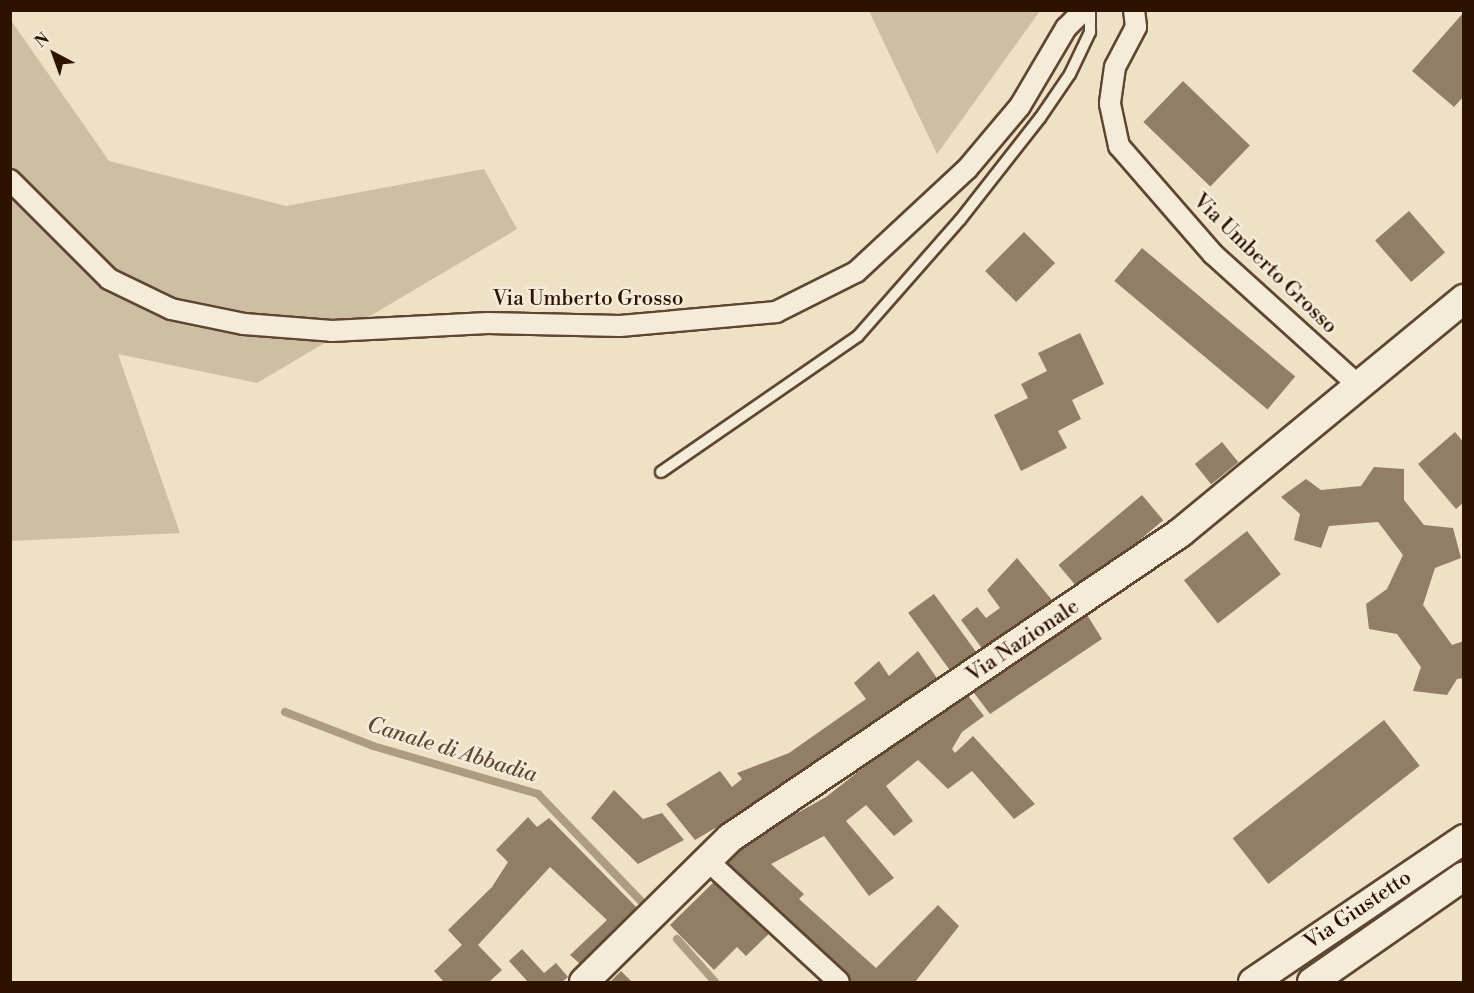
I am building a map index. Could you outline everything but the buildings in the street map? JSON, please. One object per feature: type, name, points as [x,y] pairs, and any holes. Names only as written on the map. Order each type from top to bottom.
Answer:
[{"type":"street","name":"Via Umberto Grosso","points":[[10,180],[109,279],[171,309],[243,324],[332,331],[488,323],[620,326],[777,312],[856,272],[967,169],[1020,106],[1066,28],[1084,10]]},
{"type":"street","name":"Via Umberto Grosso","points":[[1134,10],[1136,27],[1115,67],[1110,104],[1119,146],[1213,254],[1356,383]]},
{"type":"street","name":"Via Nazionale","points":[[584,982],[730,838],[1180,533],[1356,383],[1464,298]]},
{"type":"street","name":"Via Giustetto","points":[[1254,982],[1464,839]]},
{"type":"street","points":[[708,861],[839,982]]},
{"type":"street","name":"Via Giustetto","points":[[1312,982],[1464,876]]},
{"type":"lane","points":[[661,472],[858,336],[960,220],[1040,118],[1070,74],[1090,32],[1090,10]]},
{"type":"shaded area","points":[[869,11],[1040,11],[937,154]]},
{"type":"shaded area","points":[[10,19],[109,161],[286,206],[484,169],[517,229],[257,383],[118,354],[180,533],[11,541]]},
{"type":"waterway","name":"Canale di Abbadia","points":[[285,712],[373,746],[538,794],[641,901]]},
{"type":"waterway","name":"Canale di Abbadia","points":[[677,939],[715,982]]}]
